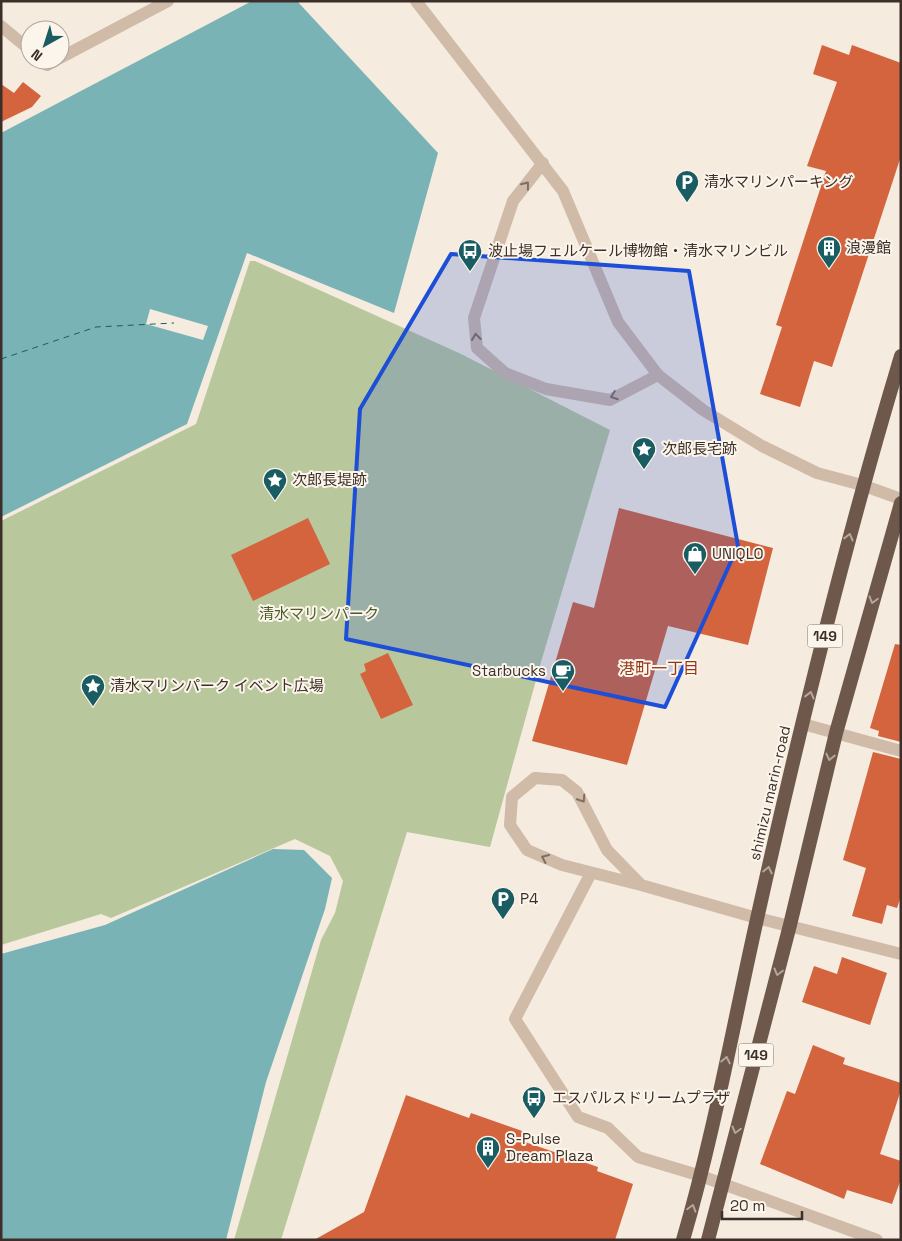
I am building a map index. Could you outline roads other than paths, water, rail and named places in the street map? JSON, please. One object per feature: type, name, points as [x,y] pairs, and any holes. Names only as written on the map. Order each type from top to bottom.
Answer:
[{"type":"highway","name":"shimizu marin-road","points":[[683,1240],[701,1176],[757,918],[803,724],[862,485],[901,356]]},
{"type":"highway","name":"149","points":[[708,1240],[790,925],[836,733],[901,503]]},
{"type":"street","points":[[70,53],[168,1]]},
{"type":"street","points":[[416,1],[563,191],[618,322],[658,375],[703,410],[762,446],[817,474],[862,485],[901,499]]},
{"type":"street","points":[[1,26],[20,42]]},
{"type":"street","points":[[543,163],[513,201],[474,318],[477,348],[505,373],[546,389],[610,400],[658,375]]},
{"type":"street","points":[[803,724],[901,751]]},
{"type":"street","points":[[641,885],[608,850],[577,792],[562,780],[535,778],[512,797],[510,825],[527,850],[562,865],[757,918],[901,954]]},
{"type":"street","points":[[591,873],[515,1019],[578,1117],[608,1128],[638,1157],[701,1176],[877,1240]]},
{"type":"water","points":[[252,1],[297,1],[438,153],[394,313],[247,253],[187,424],[1,517],[1,133]]},
{"type":"water","points":[[273,849],[304,850],[332,878],[325,909],[266,1082],[226,1240],[1,1240],[1,954],[105,925]]},
{"type":"place","name":"清水マリンパーキング","points":[[687,203]]},
{"type":"place","name":"浪漫館","points":[[829,269]]},
{"type":"place","name":"波止場フェルケール博物館・清水マリンビル","points":[[470,272]]},
{"type":"place","name":"次郎長宅跡","points":[[644,470]]},
{"type":"place","name":"次郎長堤跡","points":[[275,501]]},
{"type":"place","name":"UNIQLO","points":[[695,575]]},
{"type":"place","name":"Starbucks","points":[[563,692]]},
{"type":"place","name":"清水マリンパーク イベント広場","points":[[93,707]]},
{"type":"place","name":"P4","points":[[503,920]]},
{"type":"place","name":"エスパルスドリームプラザ","points":[[534,1119]]},
{"type":"place","name":"S-Pulse Dream Plaza","points":[[488,1169]]},
{"type":"district","name":"港町一丁目","points":[[659,668]]},
{"type":"park label","name":"清水マリンパーク","points":[[319,614]]}]
